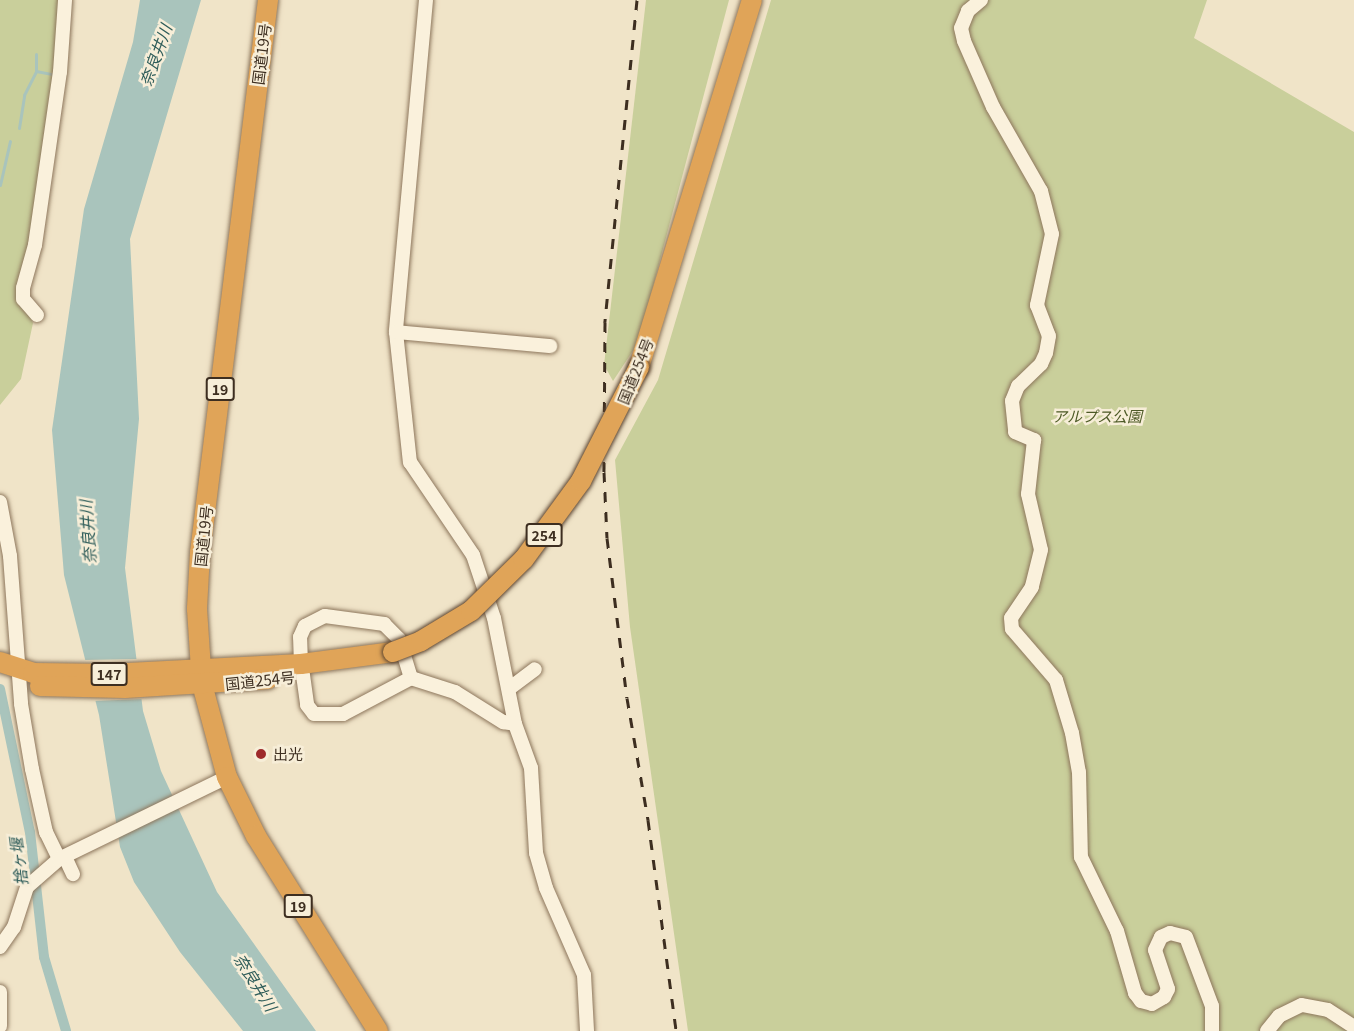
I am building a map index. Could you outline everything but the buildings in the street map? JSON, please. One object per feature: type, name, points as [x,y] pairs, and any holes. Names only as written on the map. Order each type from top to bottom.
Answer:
[{"type":"highway","name":"国道19号","points":[[268,0],[200,553],[193,678],[227,777],[256,836],[378,1031]]},
{"type":"highway","name":"国道254号","points":[[193,678],[302,669],[349,668],[380,660],[390,653],[421,641],[471,611],[524,559],[581,481],[639,367],[752,0]]},
{"type":"highway","name":"147","points":[[15,674],[193,678]]},
{"type":"street","points":[[37,315],[23,299],[23,288],[35,245],[60,72],[65,0]]},
{"type":"street","points":[[426,0],[396,332],[410,462],[473,555],[494,618],[510,688],[515,724],[531,768],[536,854],[546,888],[584,975],[587,1031]]},
{"type":"street","points":[[981,0],[968,11],[962,28],[964,41],[993,107],[1041,191],[1052,234],[1037,305],[1049,336],[1046,353],[1041,364],[1018,386],[1012,401],[1015,432],[1035,440],[1028,494],[1041,550],[1032,587],[1011,618],[1012,629],[1056,680],[1072,733],[1079,772],[1081,857],[1117,931],[1135,993],[1141,1001],[1152,1004],[1164,997],[1168,989],[1155,950],[1161,937],[1170,933],[1186,937],[1212,1006],[1212,1031]]},
{"type":"street","points":[[396,332],[550,346]]},
{"type":"street","points":[[0,502],[10,556],[15,674],[38,801],[46,832],[65,857],[73,874]]},
{"type":"street","points":[[411,678],[399,639],[384,624],[325,616],[305,626],[300,638],[302,669],[307,705],[314,714],[327,717],[343,714],[411,678],[455,692],[503,722],[515,724]]},
{"type":"street","points":[[510,688],[535,669]]},
{"type":"street","points":[[0,947],[14,927],[27,887],[65,857],[227,777]]},
{"type":"street","points":[[0,992],[0,1026]]},
{"type":"street","points":[[1267,1031],[1279,1016],[1302,1005],[1328,1010],[1354,1027]]},
{"type":"green space","points":[[0,0],[60,0],[58,60],[35,234],[18,286],[33,323],[21,379],[0,405]]},
{"type":"green space","points":[[646,0],[729,0],[638,343],[613,381],[604,365]]},
{"type":"green space","name":"アルプス公園","points":[[771,0],[1207,0],[1194,38],[1354,132],[1354,1031],[688,1031],[630,627],[615,460],[658,380]]},
{"type":"water","name":"奈良井川","points":[[140,0],[201,0],[130,239],[139,419],[125,568],[143,711],[161,771],[217,892],[316,1031],[243,1031],[180,952],[134,882],[120,847],[99,715],[64,575],[52,430],[84,209],[133,42]]},
{"type":"pier","points":[[139,659],[144,699],[92,701],[82,660]]},
{"type":"waterway","points":[[36,54],[36,71]]},
{"type":"waterway","points":[[19,128],[24,95],[36,71],[51,74]]},
{"type":"waterway","points":[[0,185],[10,141]]},
{"type":"waterway","name":"捨ヶ堰","points":[[0,689],[30,832],[44,957],[66,1031]]},
{"type":"railway","points":[[637,0],[605,322],[604,472],[607,538],[627,698],[648,820],[676,1031]]},
{"type":"place","name":"出光","points":[[261,754]]}]
